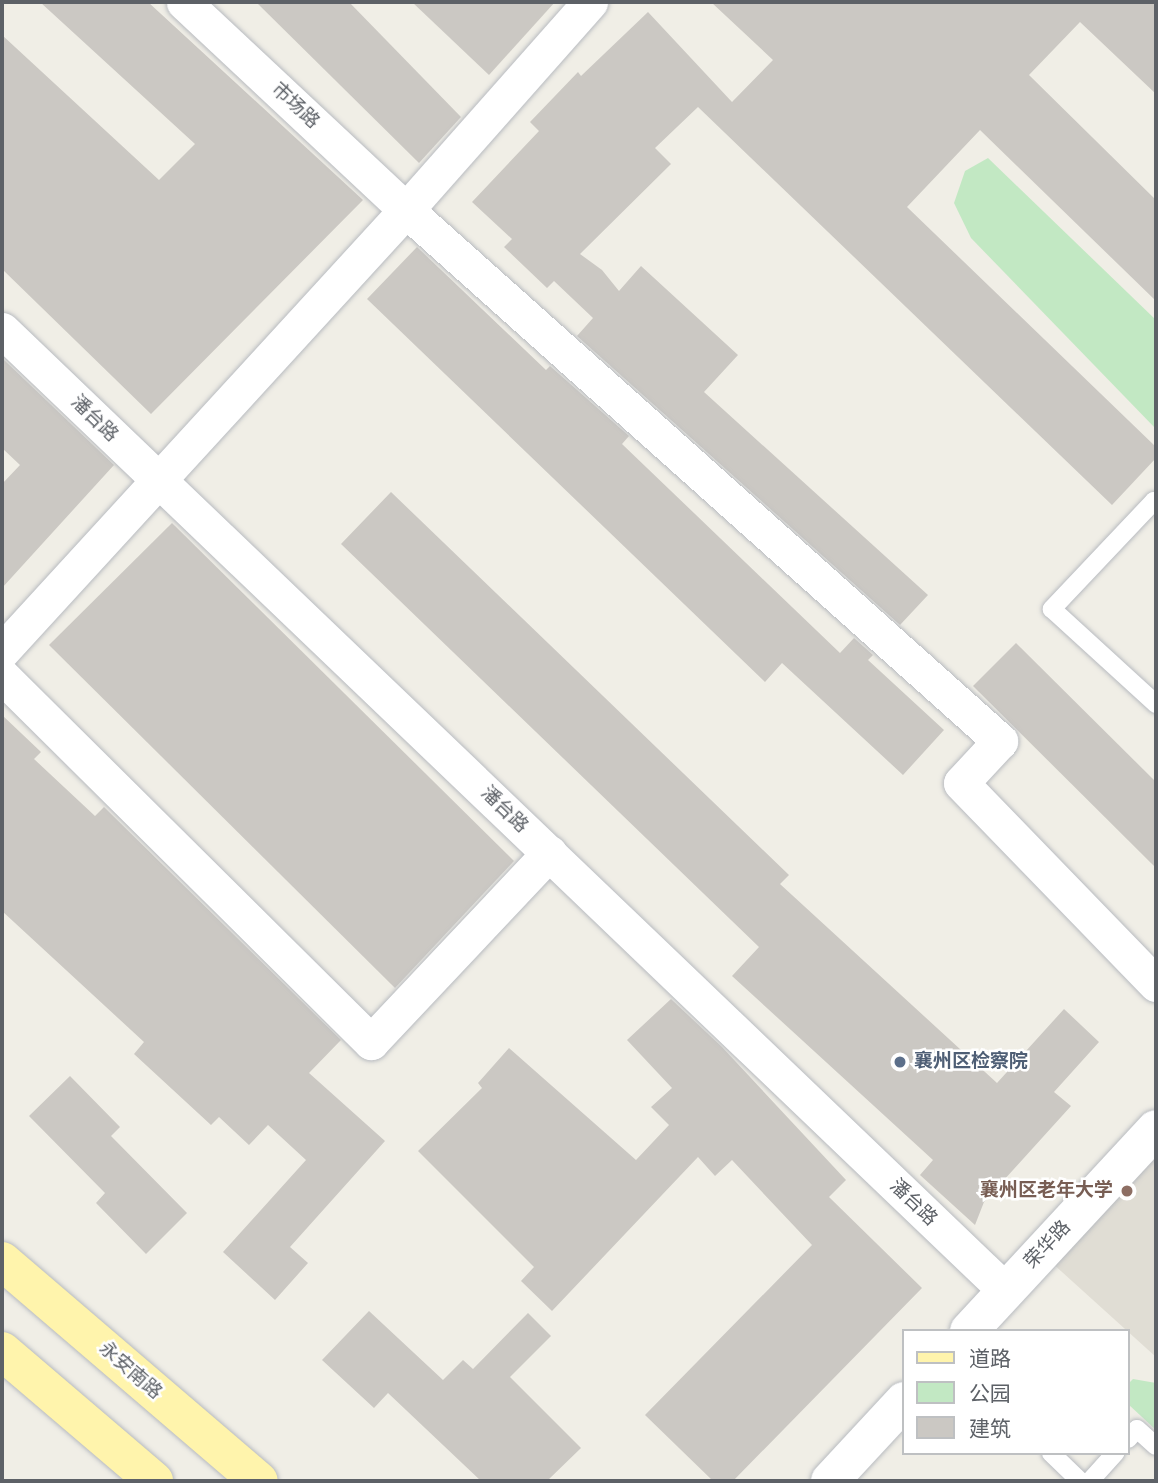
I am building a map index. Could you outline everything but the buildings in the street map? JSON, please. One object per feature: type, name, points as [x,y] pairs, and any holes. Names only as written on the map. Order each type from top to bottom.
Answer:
[{"type":"main road","name":"荣华路","points":[[971,1329],[1156,1129]]},
{"type":"main road","name":"永安南路","points":[[2,1261],[259,1481]]},
{"type":"main road","points":[[2,1351],[154,1481]]},
{"type":"main road","points":[[830,1481],[902,1403]]},
{"type":"street","name":"市场路","points":[[184,2],[406,209],[1000,741],[961,783],[1156,984]]},
{"type":"street","points":[[2,651],[160,482],[590,2]]},
{"type":"street","name":"潘台路","points":[[2,330],[1006,1291]]},
{"type":"street","points":[[2,676],[371,1042],[550,853]]},
{"type":"lane","points":[[1156,503],[1154,501],[1052,608],[1156,704]]},
{"type":"lane","points":[[1130,1437],[1138,1429],[1156,1446]]},
{"type":"lane","points":[[1053,1455],[1080,1481]]},
{"type":"lane","points":[[1090,1481],[1113,1455]]},
{"type":"shaded area","name":"襄州区老年大学","points":[[1156,1129],[1156,1357],[1130,1333],[1130,1329],[1125,1329],[1041,1253]]},
{"type":"green space","points":[[988,158],[1156,320],[1156,429],[971,238],[954,203],[965,171]]},
{"type":"green space","points":[[1133,1379],[1156,1383],[1156,1430],[1130,1406],[1130,1382]]},
{"type":"place","name":"襄州区检察院","points":[[900,1062]]},
{"type":"place","name":"襄州区老年大学","points":[[1127,1191]]}]
